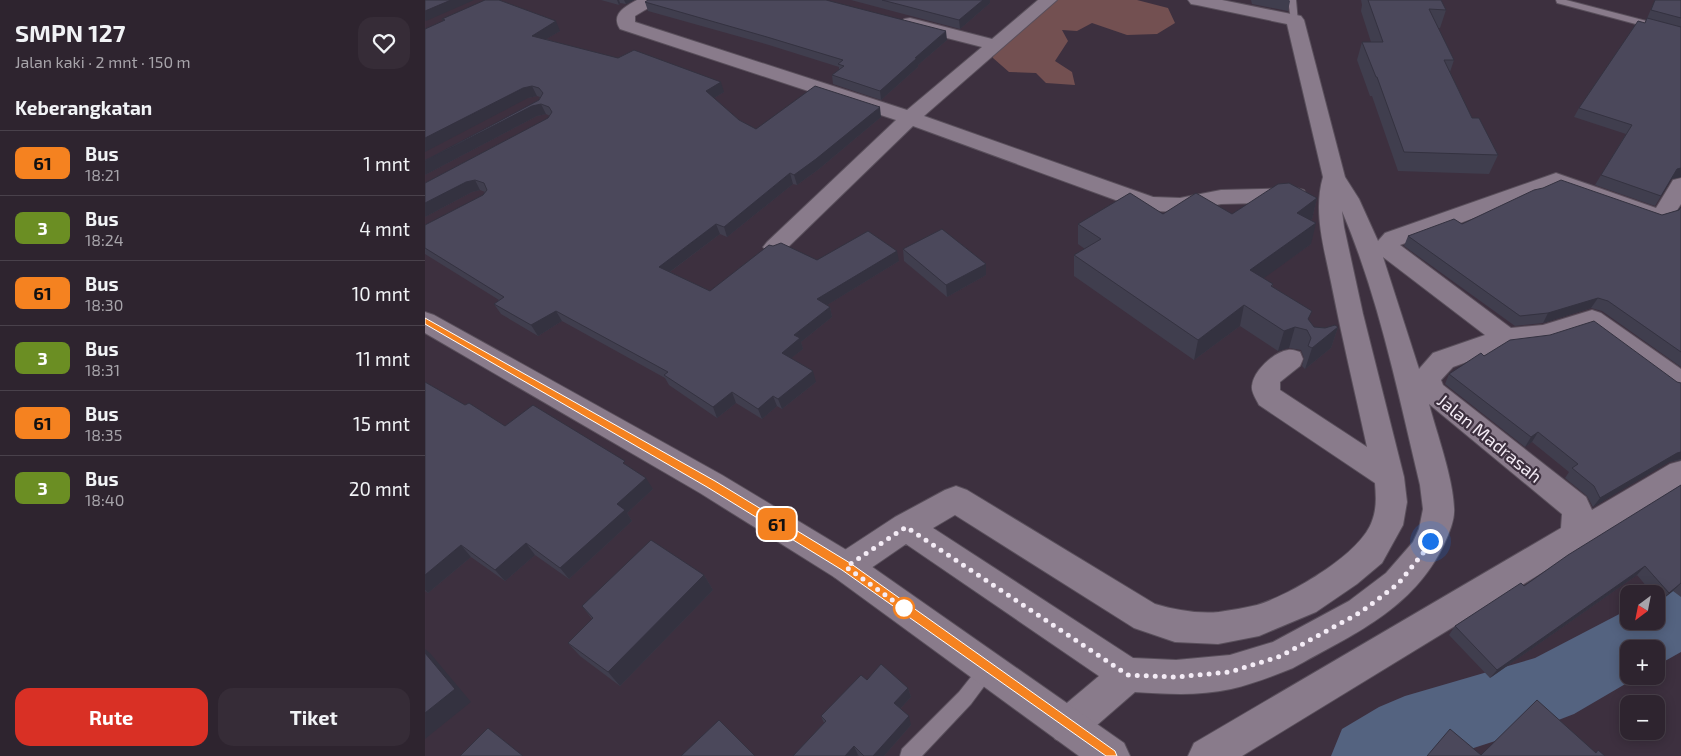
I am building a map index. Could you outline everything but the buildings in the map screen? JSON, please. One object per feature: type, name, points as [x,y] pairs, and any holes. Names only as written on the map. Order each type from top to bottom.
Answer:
[{"type":"street","points":[[649,0],[626,14],[627,25],[910,118],[1140,201],[1153,204],[1179,205],[1221,197],[1337,189]]},
{"type":"street","points":[[775,248],[910,118],[1048,0]]},
{"type":"street","points":[[906,527],[1128,675],[1176,677],[1230,672],[1281,656],[1361,612],[1398,584],[1424,552],[1435,529],[1439,509],[1435,486],[1394,325],[1361,228],[1337,189],[1295,20],[1202,1]]},
{"type":"street","points":[[891,18],[995,45]]},
{"type":"street","points":[[1681,185],[1663,213],[1655,216],[1556,180],[1393,238],[1388,244],[1389,248],[1506,338],[1544,334],[1593,319],[1681,383]]},
{"type":"street","points":[[846,567],[906,527],[957,499],[1146,617],[1175,626],[1218,628],[1259,620],[1304,601],[1345,574],[1371,553],[1387,525],[1392,502],[1389,477],[1340,322],[1332,227],[1337,189]]},
{"type":"street","points":[[425,321],[711,484],[846,567],[1111,756]]},
{"type":"street","points":[[1340,322],[1394,325]]},
{"type":"street","name":"Jalan Madrasah","points":[[1506,338],[1443,360],[1427,380],[1433,392],[1440,399],[1575,506],[1579,517],[1575,536]]},
{"type":"street","points":[[1290,359],[1270,376],[1265,384],[1265,390],[1269,397],[1389,477]]},
{"type":"street","points":[[1207,756],[1681,473]]},
{"type":"street","points":[[1068,726],[1128,675]]},
{"type":"lane","points":[[1292,0],[1295,20]]},
{"type":"lane","points":[[1561,1],[1681,34]]},
{"type":"lane","points":[[909,756],[965,698],[988,669]]},
{"type":"shaded area","points":[[1045,0],[1137,0],[1168,8],[1175,23],[1157,34],[1127,35],[1092,23],[1077,31],[1062,30],[1068,41],[1055,61],[1072,72],[1075,85],[1046,83],[1036,73],[1009,72],[993,58],[992,50]]},
{"type":"waterway","points":[[1369,756],[1405,733],[1548,689],[1681,616]]},
{"type":"bus line","name":"61","points":[[425,321],[711,484],[846,567],[1111,756]]},
{"type":"route","points":[[904,608],[909,612],[846,567],[906,527],[1128,675],[1176,677],[1230,672],[1281,656],[1361,612],[1398,584],[1424,552],[1430,541]]}]
